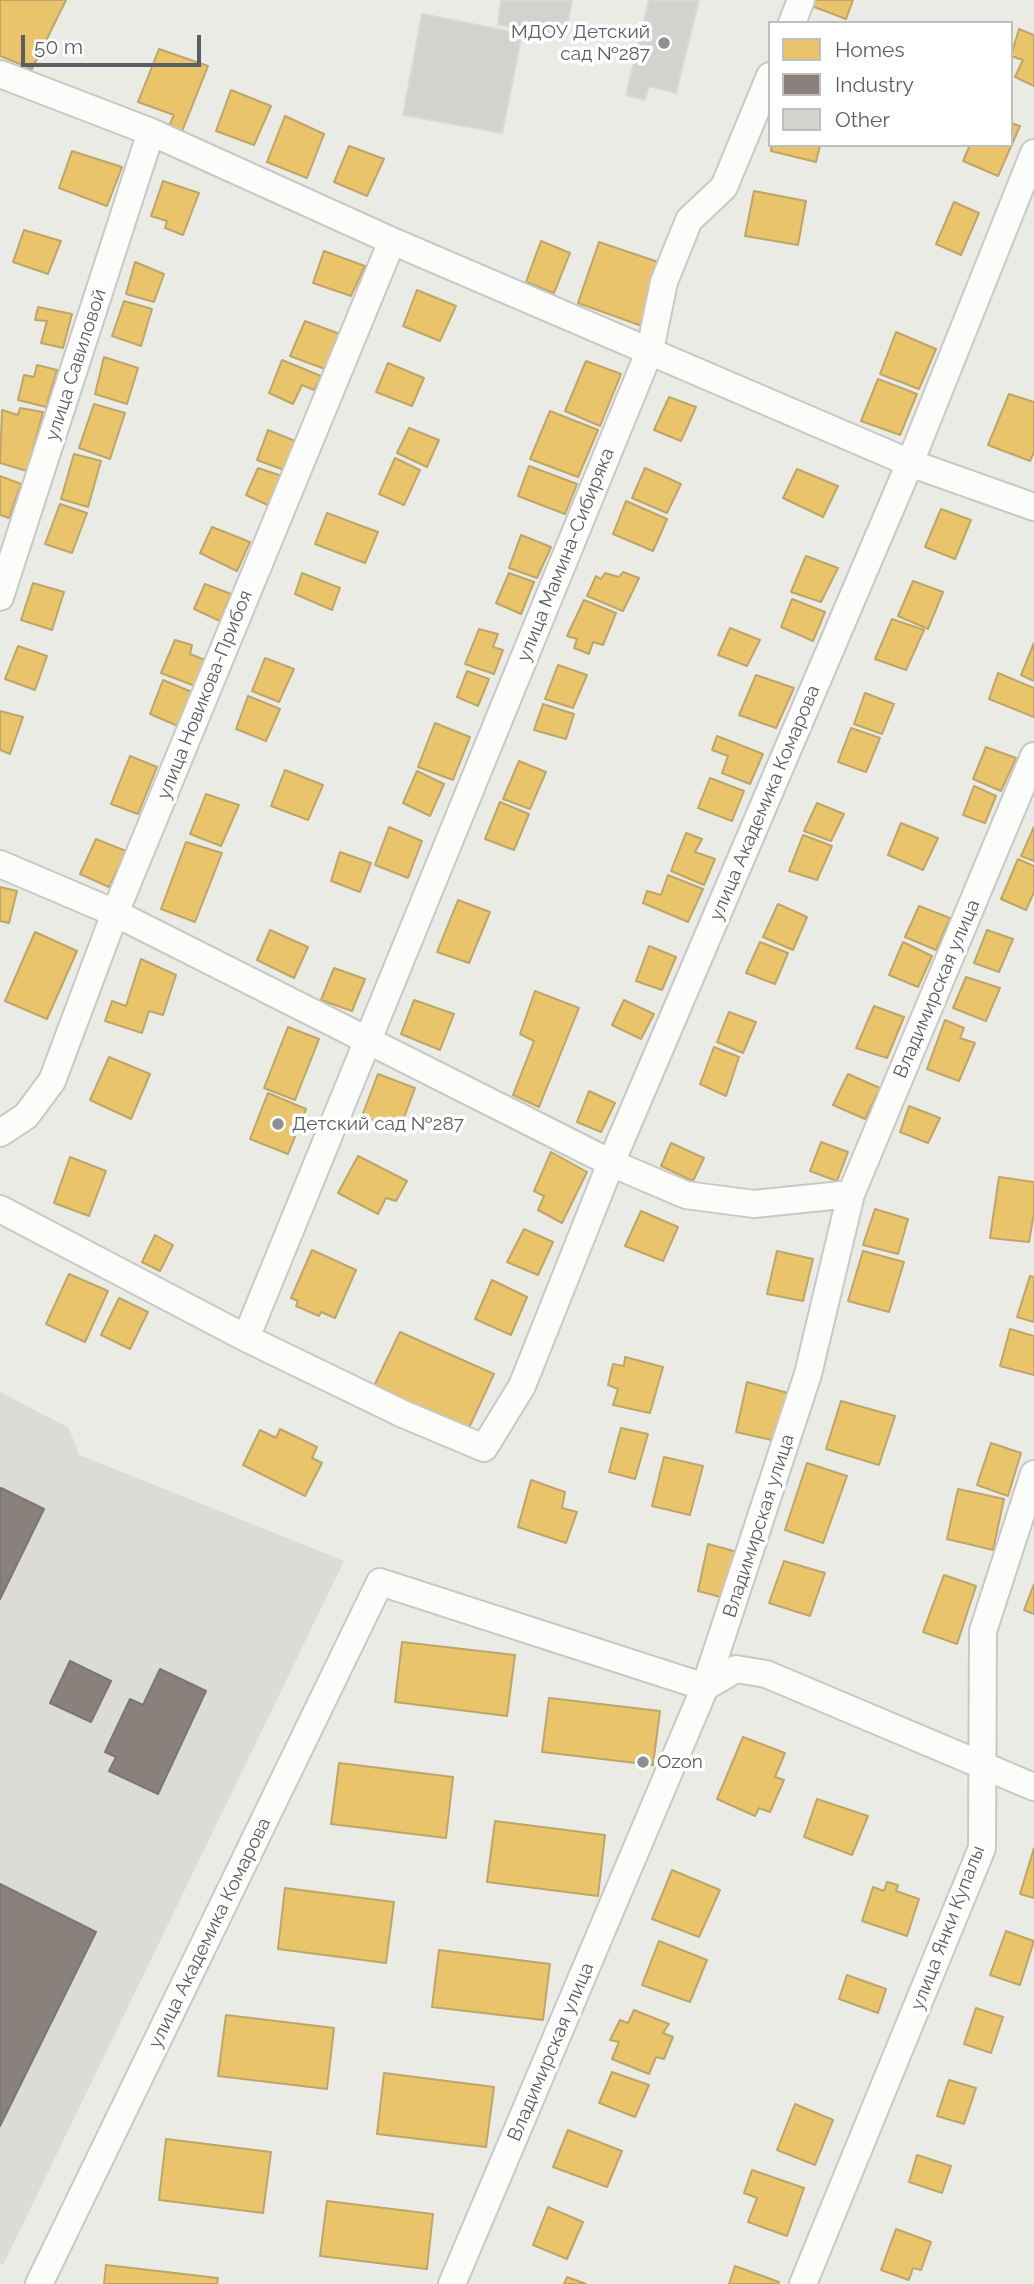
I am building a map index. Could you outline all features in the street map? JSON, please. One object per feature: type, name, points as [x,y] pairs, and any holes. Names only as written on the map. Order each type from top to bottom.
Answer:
[{"type":"street","points":[[793,21],[801,0]]},
{"type":"street","points":[[0,74],[151,132],[392,241],[910,463],[1034,507]]},
{"type":"street","name":"улица Мамина-Сибиряка","points":[[246,1338],[365,1041],[650,350],[664,282],[689,220],[724,187],[768,81]]},
{"type":"street","name":"улица Савиловой","points":[[0,597],[151,132]]},
{"type":"street","name":"улица Академика Комарова","points":[[246,1338],[403,1414],[484,1448],[522,1386],[611,1163],[910,463],[1034,153]]},
{"type":"street","name":"улица Новикова-Прибоя","points":[[0,1133],[26,1116],[52,1081],[115,914],[392,241]]},
{"type":"street","name":"Владимирская улица","points":[[452,2284],[705,1687],[808,1374],[852,1194],[1034,756]]},
{"type":"street","points":[[0,864],[115,914],[611,1163],[686,1195],[754,1204],[852,1194]]},
{"type":"street","points":[[0,1209],[246,1338]]},
{"type":"street","name":"улица Янки Купалы","points":[[803,2284],[982,1849],[983,1630],[1034,1474]]},
{"type":"street","name":"улица Академика Комарова","points":[[39,2284],[380,1582],[705,1687]]},
{"type":"street","points":[[705,1687],[736,1669],[766,1674],[1034,1787]]},
{"type":"shaded area","points":[[0,1392],[69,1428],[79,1455],[344,1561],[3,2265],[0,2263]]},
{"type":"building: Homes","points":[[0,0],[66,0],[32,69],[0,56]]},
{"type":"building: Homes","points":[[811,0],[853,0],[846,19],[809,5]]},
{"type":"building: Homes","points":[[1019,29],[1034,35],[1034,86],[1015,77],[1023,60],[1013,57]]},
{"type":"building: Homes","points":[[159,49],[208,66],[181,134],[168,128],[174,115],[138,102]]},
{"type":"building: Homes","points":[[231,90],[271,106],[254,145],[216,131]]},
{"type":"building: Homes","points":[[285,116],[324,134],[307,178],[267,162]]},
{"type":"building: Homes","points":[[1013,124],[1020,126],[1013,142]]},
{"type":"building: Homes","points":[[349,146],[384,159],[367,196],[334,182]]},
{"type":"building: Homes","points":[[772,147],[820,147],[816,162],[771,151]]},
{"type":"building: Homes","points":[[969,147],[1011,147],[998,176],[963,161]]},
{"type":"building: Homes","points":[[72,151],[122,167],[107,206],[59,188]]},
{"type":"building: Homes","points":[[163,181],[199,193],[183,235],[165,228],[167,221],[151,216]]},
{"type":"building: Homes","points":[[754,191],[806,201],[798,245],[745,236]]},
{"type":"building: Homes","points":[[954,202],[979,213],[961,255],[936,244]]},
{"type":"building: Homes","points":[[24,230],[61,241],[48,274],[13,262]]},
{"type":"building: Homes","points":[[541,241],[570,253],[554,293],[526,282]]},
{"type":"building: Homes","points":[[599,242],[661,263],[642,326],[578,303]]},
{"type":"building: Homes","points":[[324,251],[365,266],[351,296],[313,283]]},
{"type":"building: Homes","points":[[135,262],[164,274],[154,302],[126,294]]},
{"type":"building: Homes","points":[[417,290],[456,306],[440,341],[403,326]]},
{"type":"building: Homes","points":[[124,301],[152,309],[141,346],[112,336]]},
{"type":"building: Homes","points":[[38,307],[72,314],[63,348],[41,343],[47,321],[35,320]]},
{"type":"building: Homes","points":[[305,321],[340,334],[325,369],[290,356]]},
{"type":"building: Homes","points":[[896,332],[936,349],[919,389],[880,374]]},
{"type":"building: Homes","points":[[104,357],[138,368],[127,404],[95,394]]},
{"type":"building: Homes","points":[[282,360],[321,376],[314,390],[302,385],[293,404],[269,393]]},
{"type":"building: Homes","points":[[586,361],[621,374],[600,426],[565,411]]},
{"type":"building: Homes","points":[[388,363],[424,378],[412,406],[376,392]]},
{"type":"building: Homes","points":[[37,365],[57,370],[46,407],[18,400],[24,375],[34,377]]},
{"type":"building: Homes","points":[[878,379],[917,394],[900,435],[861,421]]},
{"type":"building: Homes","points":[[1009,394],[1034,402],[1034,452],[1030,461],[988,445]]},
{"type":"building: Homes","points":[[669,397],[696,407],[681,441],[654,430]]},
{"type":"building: Homes","points":[[94,404],[125,413],[110,459],[79,448]]},
{"type":"building: Homes","points":[[20,408],[43,412],[27,471],[0,463],[2,410],[18,415]]},
{"type":"building: Homes","points":[[550,411],[598,430],[578,477],[530,459]]},
{"type":"building: Homes","points":[[409,428],[439,440],[427,467],[397,453]]},
{"type":"building: Homes","points":[[268,430],[300,443],[287,471],[257,460]]},
{"type":"building: Homes","points":[[74,454],[101,461],[88,507],[61,499]]},
{"type":"building: Homes","points":[[395,458],[420,470],[404,505],[379,494]]},
{"type":"building: Homes","points":[[529,466],[577,484],[565,514],[518,496]]},
{"type":"building: Homes","points":[[258,468],[288,478],[274,508],[246,495]]},
{"type":"building: Homes","points":[[645,468],[681,484],[667,513],[632,498]]},
{"type":"building: Homes","points":[[797,469],[838,486],[823,517],[783,498]]},
{"type":"building: Homes","points":[[0,476],[21,484],[9,518],[0,515]]},
{"type":"building: Homes","points":[[626,501],[667,519],[653,551],[613,534]]},
{"type":"building: Homes","points":[[60,504],[87,513],[72,553],[45,544]]},
{"type":"building: Homes","points":[[941,509],[971,520],[955,559],[925,547]]},
{"type":"building: Homes","points":[[327,513],[378,532],[365,563],[315,544]]},
{"type":"building: Homes","points":[[212,527],[250,542],[237,571],[200,553]]},
{"type":"building: Homes","points":[[521,535],[551,547],[537,578],[509,568]]},
{"type":"building: Homes","points":[[806,556],[838,568],[821,602],[791,592]]},
{"type":"building: Homes","points":[[623,572],[639,578],[623,611],[587,596],[596,576],[601,579],[605,573],[619,577]]},
{"type":"building: Homes","points":[[302,573],[340,588],[332,610],[295,594]]},
{"type":"building: Homes","points":[[509,573],[534,582],[521,614],[496,603]]},
{"type":"building: Homes","points":[[913,581],[943,592],[928,629],[898,616]]},
{"type":"building: Homes","points":[[33,583],[64,592],[52,630],[21,620]]},
{"type":"building: Homes","points":[[205,584],[231,594],[220,621],[194,609]]},
{"type":"building: Homes","points":[[792,599],[825,612],[813,641],[781,627]]},
{"type":"building: Homes","points":[[584,600],[616,613],[603,645],[593,642],[589,654],[574,648],[577,639],[567,636]]},
{"type":"building: Homes","points":[[892,619],[924,630],[906,670],[875,659]]},
{"type":"building: Homes","points":[[730,628],[760,640],[747,666],[718,655]]},
{"type":"building: Homes","points":[[479,629],[498,634],[493,647],[503,650],[494,674],[465,664]]},
{"type":"building: Homes","points":[[175,640],[192,645],[190,654],[205,660],[195,686],[161,673]]},
{"type":"building: Homes","points":[[1034,643],[1034,681],[1021,675]]},
{"type":"building: Homes","points":[[18,646],[47,656],[35,690],[5,679]]},
{"type":"building: Homes","points":[[265,658],[294,669],[279,702],[252,691]]},
{"type":"building: Homes","points":[[558,665],[587,675],[573,708],[545,699]]},
{"type":"building: Homes","points":[[467,671],[489,679],[478,706],[457,697]]},
{"type":"building: Homes","points":[[998,673],[1034,688],[1034,717],[989,699]]},
{"type":"building: Homes","points":[[756,675],[794,688],[776,728],[739,715]]},
{"type":"building: Homes","points":[[163,680],[192,692],[178,726],[150,714]]},
{"type":"building: Homes","points":[[865,693],[894,704],[882,734],[854,724]]},
{"type":"building: Homes","points":[[248,696],[280,709],[266,741],[236,729]]},
{"type":"building: Homes","points":[[543,704],[574,714],[566,739],[534,730]]},
{"type":"building: Homes","points":[[0,711],[23,717],[10,754],[0,750]]},
{"type":"building: Homes","points":[[435,723],[470,737],[453,780],[418,767]]},
{"type":"building: Homes","points":[[851,728],[880,738],[866,772],[838,762]]},
{"type":"building: Homes","points":[[717,736],[763,754],[750,784],[722,773],[728,756],[712,750]]},
{"type":"building: Homes","points":[[986,747],[1016,758],[1001,791],[973,779]]},
{"type":"building: Homes","points":[[130,756],[157,767],[138,814],[111,804]]},
{"type":"building: Homes","points":[[519,761],[546,772],[530,809],[503,799]]},
{"type":"building: Homes","points":[[285,770],[323,785],[308,820],[271,806]]},
{"type":"building: Homes","points":[[417,771],[444,784],[430,816],[403,803]]},
{"type":"building: Homes","points":[[710,778],[744,791],[732,821],[698,808]]},
{"type":"building: Homes","points":[[974,786],[996,796],[985,823],[963,815]]},
{"type":"building: Homes","points":[[206,794],[239,805],[221,846],[190,834]]},
{"type":"building: Homes","points":[[500,802],[529,814],[514,850],[485,839]]},
{"type":"building: Homes","points":[[817,803],[844,814],[831,841],[804,831]]},
{"type":"building: Homes","points":[[901,823],[938,838],[923,870],[888,855]]},
{"type":"building: Homes","points":[[389,827],[422,841],[408,878],[375,865]]},
{"type":"building: Homes","points":[[1034,827],[1034,861],[1021,856]]},
{"type":"building: Homes","points":[[686,833],[702,839],[695,852],[715,859],[704,885],[671,871]]},
{"type":"building: Homes","points":[[803,835],[832,846],[817,880],[789,871]]},
{"type":"building: Homes","points":[[96,839],[126,851],[109,887],[80,874]]},
{"type":"building: Homes","points":[[186,842],[222,853],[195,922],[161,909]]},
{"type":"building: Homes","points":[[340,852],[371,863],[360,892],[331,881]]},
{"type":"building: Homes","points":[[1018,859],[1034,866],[1034,892],[1026,910],[1001,899]]},
{"type":"building: Homes","points":[[668,875],[703,889],[688,922],[643,903],[647,891],[661,895]]},
{"type":"building: Homes","points":[[0,887],[17,891],[9,923],[0,921]]},
{"type":"building: Homes","points":[[458,900],[490,912],[469,963],[437,952]]},
{"type":"building: Homes","points":[[778,904],[807,917],[793,950],[763,937]]},
{"type":"building: Homes","points":[[919,906],[950,918],[936,950],[905,937]]},
{"type":"building: Homes","points":[[270,930],[308,947],[294,978],[257,960]]},
{"type":"building: Homes","points":[[987,930],[1013,939],[999,972],[974,963]]},
{"type":"building: Homes","points":[[35,932],[77,951],[47,1019],[5,1001]]},
{"type":"building: Homes","points":[[760,942],[788,953],[775,984],[746,973]]},
{"type":"building: Homes","points":[[903,942],[932,956],[918,987],[889,975]]},
{"type":"building: Homes","points":[[649,946],[676,957],[662,990],[636,981]]},
{"type":"building: Homes","points":[[141,959],[176,975],[163,1015],[149,1011],[142,1033],[105,1021],[112,1001],[126,1006]]},
{"type":"building: Homes","points":[[334,968],[365,979],[352,1011],[321,1000]]},
{"type":"building: Homes","points":[[966,977],[1000,988],[986,1021],[953,1008]]},
{"type":"building: Homes","points":[[535,991],[579,1008],[539,1107],[513,1095],[534,1041],[520,1034]]},
{"type":"building: Homes","points":[[414,1000],[454,1014],[440,1050],[401,1034]]},
{"type":"building: Homes","points":[[624,1000],[654,1014],[641,1039],[612,1025]]},
{"type":"building: Homes","points":[[874,1006],[904,1017],[887,1058],[856,1048]]},
{"type":"building: Homes","points":[[729,1012],[756,1022],[743,1053],[717,1042]]},
{"type":"building: Homes","points":[[945,1020],[964,1028],[960,1038],[975,1043],[959,1081],[927,1069]]},
{"type":"building: Homes","points":[[288,1027],[319,1039],[295,1100],[264,1088]]},
{"type":"building: Homes","points":[[714,1047],[739,1057],[726,1096],[700,1084]]},
{"type":"building: Homes","points":[[109,1057],[150,1074],[131,1119],[90,1100]]},
{"type":"building: Homes","points":[[378,1074],[415,1088],[399,1131],[362,1116]]},
{"type":"building: Homes","points":[[848,1074],[880,1088],[865,1119],[833,1105]]},
{"type":"building: Homes","points":[[589,1091],[615,1103],[601,1132],[577,1122]]},
{"type":"building: Homes","name":"Детский сад №287","points":[[268,1093],[306,1109],[288,1154],[250,1139]]},
{"type":"building: Homes","points":[[909,1106],[940,1118],[928,1143],[900,1132]]},
{"type":"building: Homes","points":[[821,1142],[848,1152],[837,1181],[810,1171]]},
{"type":"building: Homes","points":[[671,1143],[704,1158],[693,1181],[661,1166]]},
{"type":"building: Homes","points":[[551,1152],[587,1172],[562,1223],[538,1210],[544,1196],[534,1191]]},
{"type":"building: Homes","points":[[358,1156],[407,1181],[396,1201],[386,1198],[378,1214],[338,1193]]},
{"type":"building: Homes","points":[[70,1157],[106,1171],[89,1216],[54,1203]]},
{"type":"building: Homes","points":[[999,1177],[1034,1182],[1034,1213],[1029,1242],[990,1238]]},
{"type":"building: Homes","points":[[875,1209],[908,1219],[898,1254],[863,1245]]},
{"type":"building: Homes","points":[[641,1211],[678,1227],[663,1261],[625,1246]]},
{"type":"building: Homes","points":[[524,1229],[553,1242],[538,1275],[507,1262]]},
{"type":"building: Homes","points":[[155,1235],[173,1245],[160,1271],[142,1262]]},
{"type":"building: Homes","points":[[312,1250],[356,1270],[335,1318],[321,1312],[319,1316],[296,1306],[298,1301],[291,1298]]},
{"type":"building: Homes","points":[[777,1251],[813,1259],[803,1301],[767,1294]]},
{"type":"building: Homes","points":[[863,1251],[904,1262],[889,1312],[848,1301]]},
{"type":"building: Homes","points":[[69,1274],[108,1291],[85,1342],[46,1324]]},
{"type":"building: Homes","points":[[1030,1276],[1034,1277],[1034,1322],[1017,1317]]},
{"type":"building: Homes","points":[[492,1280],[527,1297],[511,1335],[475,1319]]},
{"type":"building: Homes","points":[[119,1298],[148,1312],[130,1349],[101,1335]]},
{"type":"building: Homes","points":[[1010,1329],[1034,1336],[1034,1375],[1000,1366]]},
{"type":"building: Homes","points":[[400,1332],[494,1374],[467,1432],[374,1386]]},
{"type":"building: Homes","points":[[625,1357],[663,1367],[650,1413],[613,1405],[618,1389],[608,1385],[613,1364],[624,1366]]},
{"type":"building: Homes","points":[[747,1382],[788,1393],[776,1441],[736,1432]]},
{"type":"building: Homes","points":[[841,1401],[895,1416],[879,1465],[826,1449]]},
{"type":"building: Homes","points":[[621,1428],[648,1434],[635,1479],[609,1472]]},
{"type":"building: Homes","points":[[280,1429],[317,1447],[312,1458],[322,1463],[305,1496],[243,1465],[260,1430],[276,1438]]},
{"type":"building: Homes","points":[[991,1443],[1021,1453],[1008,1496],[977,1485]]},
{"type":"building: Homes","points":[[664,1457],[703,1466],[690,1515],[652,1506]]},
{"type":"building: Homes","points":[[807,1463],[847,1476],[823,1543],[785,1530]]},
{"type":"building: Homes","points":[[531,1480],[565,1492],[562,1508],[577,1512],[566,1543],[518,1527]]},
{"type":"building: Homes","points":[[958,1489],[1004,1499],[993,1550],[947,1539]]},
{"type":"building: Homes","points":[[708,1544],[741,1553],[728,1599],[698,1591]]},
{"type":"building: Homes","points":[[784,1561],[825,1573],[810,1616],[769,1603]]},
{"type":"building: Homes","points":[[944,1575],[976,1586],[957,1644],[923,1632]]},
{"type":"building: Homes","points":[[1034,1584],[1034,1614],[1024,1610]]},
{"type":"building: Homes","points":[[402,1642],[515,1655],[507,1716],[395,1702]]},
{"type":"building: Homes","points":[[549,1698],[660,1711],[653,1765],[542,1752]]},
{"type":"building: Homes","points":[[743,1737],[785,1753],[775,1777],[784,1780],[770,1812],[759,1808],[755,1816],[717,1799]]},
{"type":"building: Homes","points":[[339,1763],[453,1777],[446,1838],[331,1824]]},
{"type":"building: Homes","points":[[817,1799],[868,1816],[852,1855],[804,1837]]},
{"type":"building: Homes","points":[[495,1821],[605,1835],[598,1896],[487,1882]]},
{"type":"building: Homes","points":[[1034,1848],[1034,1898],[1020,1894]]},
{"type":"building: Homes","points":[[672,1870],[720,1890],[699,1937],[652,1919]]},
{"type":"building: Homes","points":[[887,1882],[898,1885],[896,1891],[919,1899],[907,1936],[862,1921],[873,1887],[884,1891]]},
{"type":"building: Homes","points":[[285,1888],[394,1902],[386,1963],[278,1949]]},
{"type":"building: Homes","points":[[1006,1931],[1034,1941],[1020,1985],[990,1975]]},
{"type":"building: Homes","points":[[659,1941],[707,1960],[690,2002],[642,1985]]},
{"type":"building: Homes","points":[[439,1950],[550,1964],[543,2020],[432,2007]]},
{"type":"building: Homes","points":[[847,1975],[886,1989],[878,2013],[839,1999]]},
{"type":"building: Homes","points":[[976,2008],[1003,2017],[991,2053],[964,2044]]},
{"type":"building: Homes","points":[[634,2010],[669,2024],[663,2033],[673,2037],[664,2059],[656,2057],[649,2074],[612,2059],[619,2042],[610,2040],[620,2020],[628,2023]]},
{"type":"building: Homes","points":[[226,2015],[334,2028],[327,2089],[218,2076]]},
{"type":"building: Homes","points":[[612,2072],[649,2085],[635,2117],[599,2103]]},
{"type":"building: Homes","points":[[384,2073],[494,2087],[486,2147],[377,2134]]},
{"type":"building: Homes","points":[[949,2080],[976,2088],[964,2124],[937,2116]]},
{"type":"building: Homes","points":[[795,2104],[833,2120],[815,2165],[777,2150]]},
{"type":"building: Homes","points":[[568,2130],[622,2151],[607,2187],[553,2167]]},
{"type":"building: Homes","points":[[166,2139],[271,2152],[263,2213],[159,2200]]},
{"type":"building: Homes","points":[[917,2155],[951,2166],[942,2193],[909,2182]]},
{"type":"building: Homes","points":[[752,2170],[804,2188],[787,2236],[748,2222],[757,2198],[744,2193]]},
{"type":"building: Homes","points":[[327,2201],[433,2214],[427,2269],[320,2256]]},
{"type":"building: Homes","points":[[548,2207],[583,2222],[567,2259],[533,2245]]},
{"type":"building: Homes","points":[[896,2229],[931,2242],[921,2270],[913,2268],[909,2280],[881,2270]]},
{"type":"building: Homes","points":[[106,2265],[218,2278],[217,2284],[104,2284]]},
{"type":"building: Homes","points":[[735,2266],[779,2282],[729,2284]]},
{"type":"building: Homes","points":[[567,2277],[586,2284],[564,2284]]},
{"type":"building: Industry","points":[[1,1488],[44,1509],[0,1599],[0,1490]]},
{"type":"building: Industry","points":[[70,1661],[111,1681],[91,1722],[50,1703]]},
{"type":"building: Industry","points":[[160,1669],[206,1691],[158,1794],[109,1771],[116,1757],[105,1752],[130,1699],[143,1705]]},
{"type":"building: Industry","points":[[0,1884],[96,1932],[0,2126]]},
{"type":"building: Other","points":[[501,0],[572,0],[565,36],[498,25]]},
{"type":"building: Other","name":"МДОУ Детский сад №287","points":[[649,0],[699,0],[676,93],[649,86],[645,100],[626,95]]},
{"type":"building: Other","points":[[422,14],[522,34],[502,133],[403,115]]},
{"type":"place","name":"МДОУ Детский сад №287","points":[[664,43]]},
{"type":"place","name":"Детский сад №287","points":[[278,1124]]},
{"type":"place","name":"Ozon","points":[[643,1762]]}]
